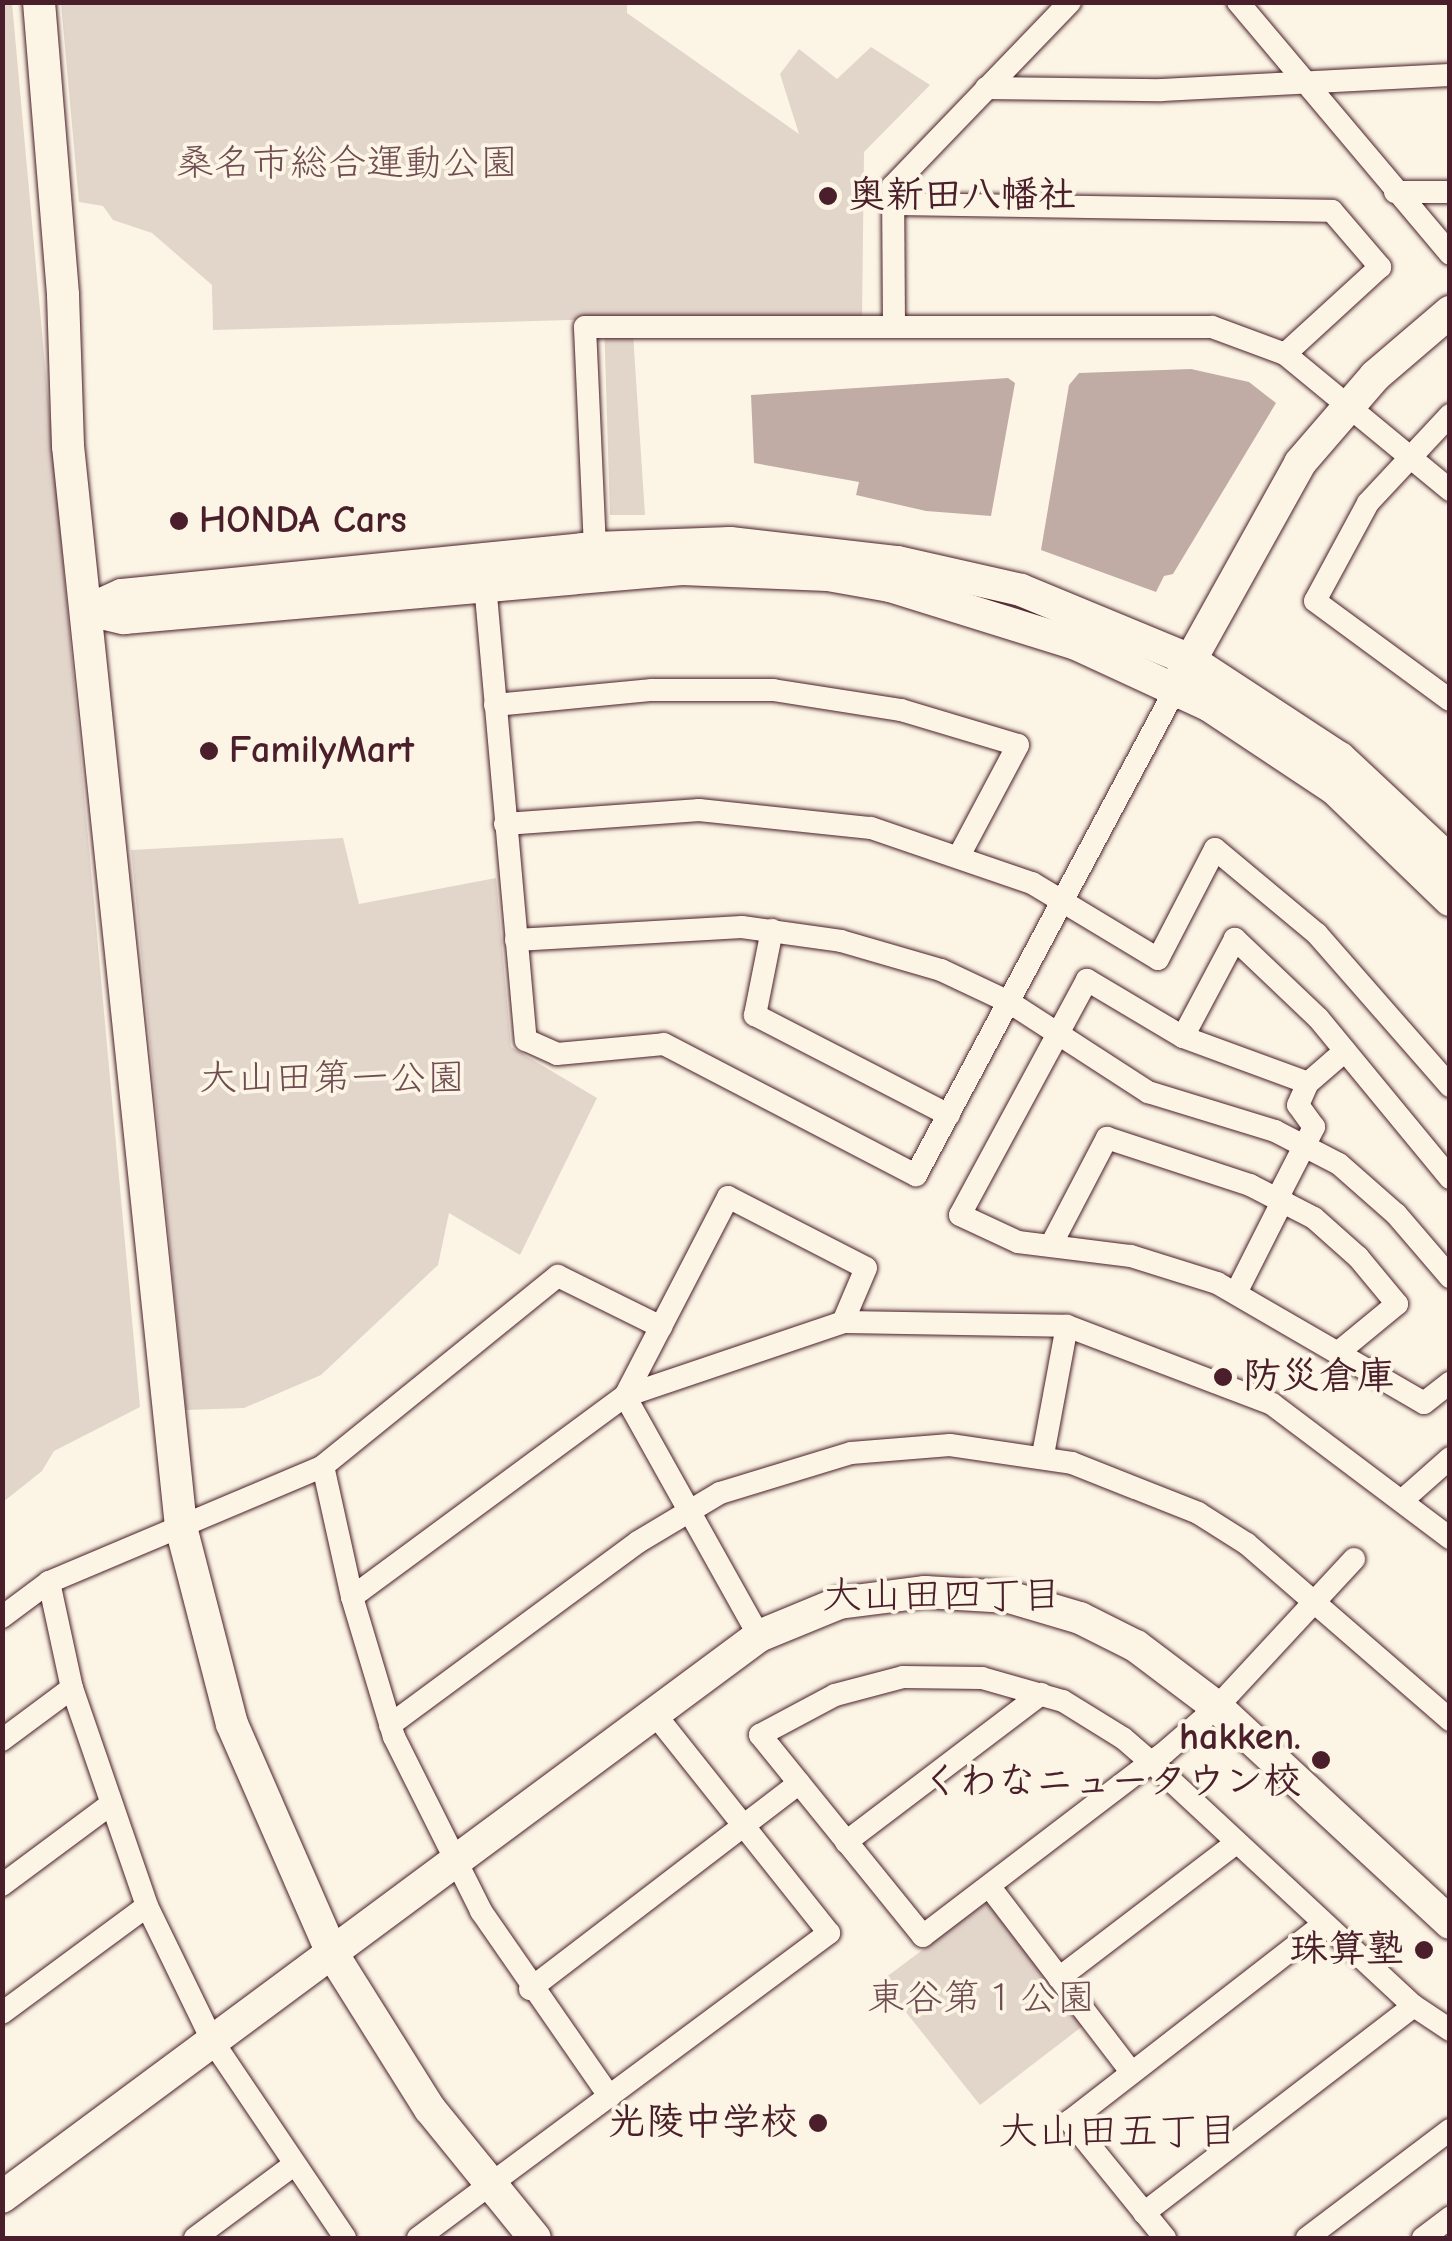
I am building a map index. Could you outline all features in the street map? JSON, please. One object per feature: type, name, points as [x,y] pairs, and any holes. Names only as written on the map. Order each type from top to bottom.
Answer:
[{"type":"street","points":[[39,2],[63,295],[68,446],[181,1527],[232,1724],[332,1953],[407,2076],[535,2238]]},
{"type":"street","points":[[894,326],[893,186],[1070,2]]},
{"type":"street","points":[[1238,2],[1450,254]]},
{"type":"street","points":[[986,88],[1162,90],[1302,78],[1450,75]]},
{"type":"street","points":[[1395,192],[1450,192]]},
{"type":"street","points":[[893,204],[1332,211],[1380,267],[1285,354]]},
{"type":"street","points":[[485,584],[526,1040],[557,1054],[664,1044],[916,1175],[1282,488],[1348,404],[1450,312]]},
{"type":"street","points":[[596,548],[584,327],[1190,325],[1247,336],[1285,354],[1450,490]]},
{"type":"street","points":[[1450,415],[1408,456],[1362,512],[1314,601],[1450,700]]},
{"type":"street","points":[[88,610],[122,595],[596,548],[747,544],[898,562],[1021,590],[1340,758],[1450,861]]},
{"type":"street","points":[[88,610],[124,618],[682,569],[828,576],[1012,622],[1183,674],[1335,789],[1450,900]]},
{"type":"street","points":[[495,705],[652,690],[772,690],[901,710],[1018,745],[960,854]]},
{"type":"street","points":[[505,824],[663,810],[759,812],[871,828],[960,854],[1063,899],[1158,959],[1216,849],[1317,934],[1450,1086]]},
{"type":"street","points":[[516,940],[685,926],[772,930],[890,953],[1009,1002],[1148,1092],[1304,1145],[1364,1182],[1450,1277]]},
{"type":"street","points":[[772,930],[756,1015],[949,1114]]},
{"type":"street","points":[[1183,1038],[1235,939],[1345,1051],[1450,1178]]},
{"type":"street","points":[[1308,1083],[1183,1038],[1087,980],[960,1215],[1018,1242],[1156,1263],[1236,1293],[1424,1403],[1450,1383]]},
{"type":"street","points":[[1236,1293],[1314,1128],[1298,1104],[1308,1083],[1345,1051]]},
{"type":"street","points":[[1051,1245],[1108,1138],[1280,1198],[1337,1236],[1397,1304],[1340,1351]]},
{"type":"street","points":[[625,1396],[728,1197],[866,1268],[842,1322]]},
{"type":"street","points":[[2,1617],[49,1582],[322,1466],[558,1276],[661,1326]]},
{"type":"street","points":[[352,1597],[625,1396],[842,1322],[1068,1326],[1272,1404],[1404,1498],[1450,1538]]},
{"type":"street","points":[[1043,1456],[1068,1326]]},
{"type":"street","points":[[625,1396],[759,1636]]},
{"type":"street","points":[[390,1726],[690,1508],[780,1469],[851,1452],[950,1445],[1043,1456],[1136,1484],[1198,1513],[1247,1544],[1450,1720]]},
{"type":"street","points":[[1404,1498],[1450,1458]]},
{"type":"street","points":[[322,1466],[352,1597],[390,1726],[454,1862],[530,1989],[610,2097]]},
{"type":"street","points":[[1354,1559],[1217,1707],[1151,1762],[923,1936],[760,1734],[835,1694],[927,1675],[982,1678],[1041,1694],[1103,1723],[1151,1762],[1414,2006],[1450,2030]]},
{"type":"street","points":[[49,1582],[72,1688],[147,1906],[214,2042],[291,2167],[344,2238]]},
{"type":"street","points":[[2,2197],[759,1636],[839,1603],[878,1596],[1009,1597],[1080,1618],[1136,1646],[1217,1707],[1450,1923]]},
{"type":"street","points":[[2,1740],[72,1688]]},
{"type":"street","points":[[846,1842],[1041,1694]]},
{"type":"street","points":[[418,2238],[829,1933],[654,1713]]},
{"type":"street","points":[[530,1989],[799,1784]]},
{"type":"street","points":[[2,1885],[111,1804]]},
{"type":"street","points":[[1059,1978],[1236,1843]]},
{"type":"street","points":[[989,1886],[1132,2073]]},
{"type":"street","points":[[2,2013],[147,1906]]},
{"type":"street","points":[[1165,2238],[1070,2121],[1324,1924]]},
{"type":"street","points":[[1144,2213],[1414,2006]]},
{"type":"street","points":[[1308,2238],[1447,2137]]},
{"type":"street","points":[[195,2238],[291,2167]]},
{"type":"street","points":[[1423,2238],[1450,2218]]},
{"type":"green space","points":[[2,3],[12,3],[140,1407],[54,1451],[42,1471],[3,1502]]},
{"type":"green space","name":"桑名市総合運動公園","points":[[61,3],[627,3],[627,13],[799,134],[780,74],[799,49],[837,79],[871,47],[930,85],[864,152],[862,320],[632,319],[645,515],[610,515],[604,319],[213,330],[212,285],[152,233],[113,220],[103,206],[79,202]]},
{"type":"green space","name":"大山田第一公園","points":[[343,838],[359,904],[496,878],[511,1047],[597,1098],[520,1255],[449,1213],[438,1265],[321,1375],[244,1408],[186,1410],[131,850]]},
{"type":"green space","name":"東谷第１公園","points":[[984,1904],[993,1905],[1084,2025],[980,2105],[881,1981]]},
{"type":"shaded area","points":[[1191,369],[1249,382],[1276,403],[1173,574],[1164,576],[1156,592],[1041,550],[1069,385],[1079,373]]},
{"type":"shaded area","points":[[1008,378],[1015,383],[991,516],[926,511],[856,495],[859,482],[754,463],[751,395]]},
{"type":"place","name":"奥新田八幡社","points":[[828,196]]},
{"type":"place","name":"HONDA Cars","points":[[179,521]]},
{"type":"place","name":"FamilyMart","points":[[209,751]]},
{"type":"place","name":"防災倉庫","points":[[1223,1377]]},
{"type":"place","name":"hakken. くわなニュータウン校","points":[[1321,1760]]},
{"type":"place","name":"珠算塾","points":[[1424,1950]]},
{"type":"place","name":"光陵中学校","points":[[818,2123]]},
{"type":"district","name":"大山田四丁目","points":[[942,1595]]},
{"type":"district","name":"大山田五丁目","points":[[1118,2131]]}]
